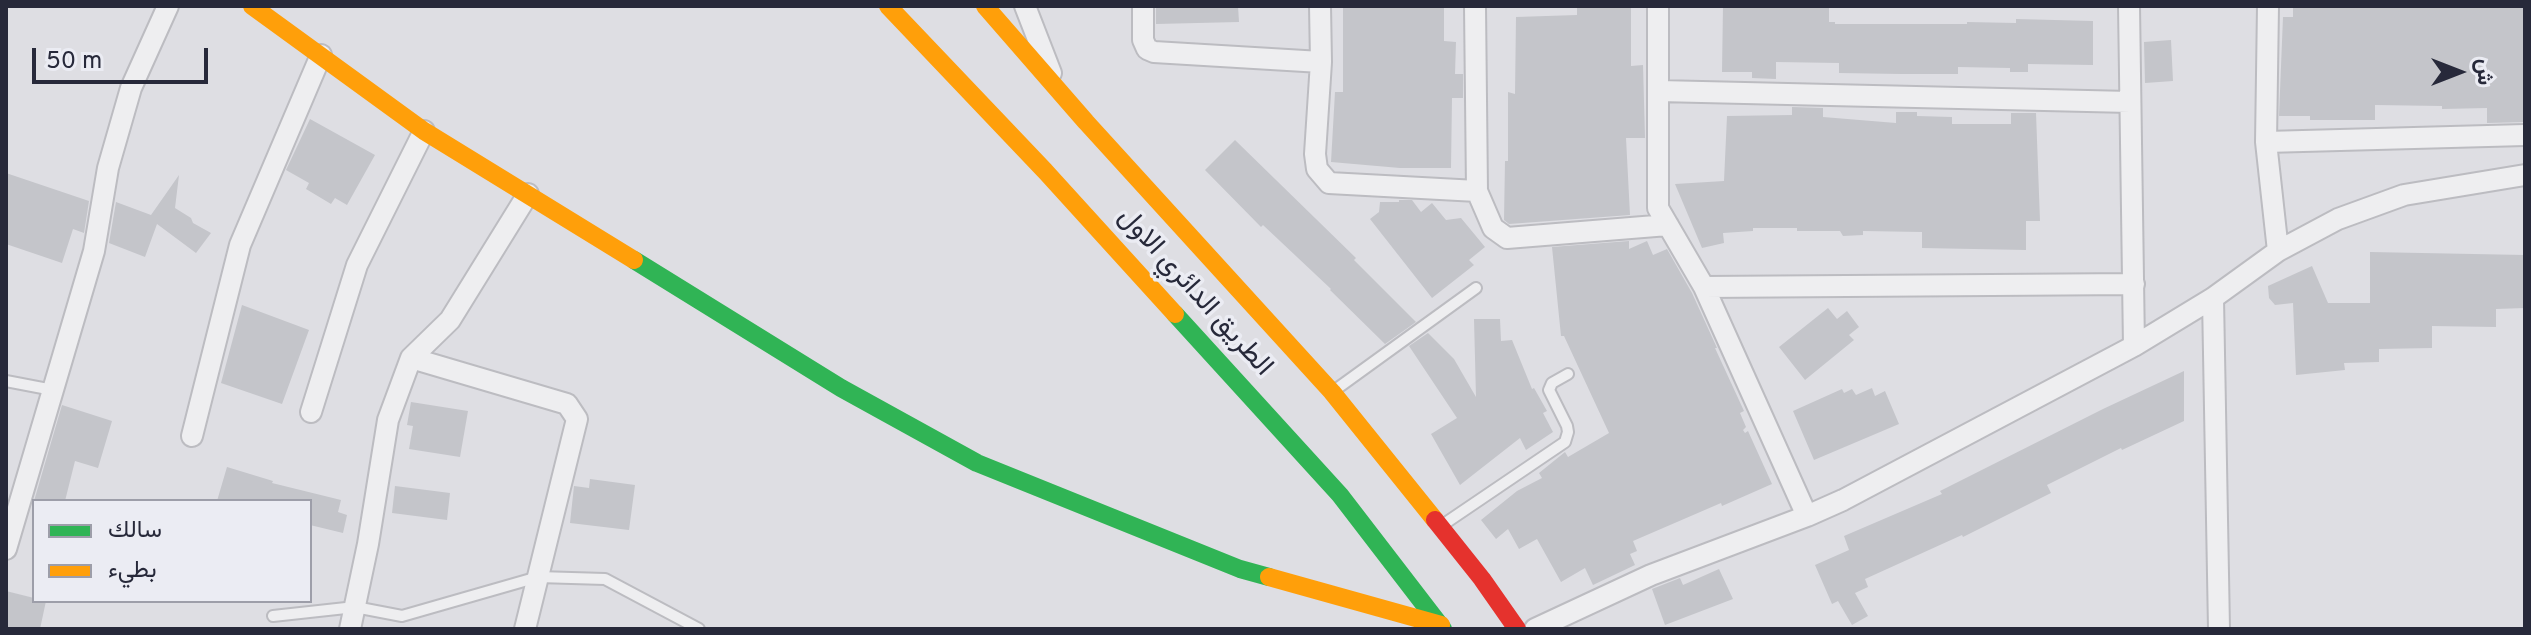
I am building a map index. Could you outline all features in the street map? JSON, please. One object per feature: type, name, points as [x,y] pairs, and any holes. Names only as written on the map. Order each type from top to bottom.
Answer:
[{"type":"main road","points":[[252,6],[424,131],[841,388],[977,463],[1240,569],[1442,627]]},
{"type":"main road","name":"الطريق الدائري الاول","points":[[888,6],[1045,171],[1340,495],[1442,627]]},
{"type":"main road","name":"الطريق الدائري الاول","points":[[985,6],[1332,392],[1441,526],[1517,629]]},
{"type":"street","points":[[6,549],[94,251],[108,168],[131,88],[168,6]]},
{"type":"street","points":[[1025,6],[1059,91]]},
{"type":"street","points":[[1143,6],[1143,40],[1147,49],[1154,52],[1321,62]]},
{"type":"street","points":[[1320,6],[1317,169],[1329,183],[1477,191]]},
{"type":"street","points":[[1475,6],[1477,191],[1493,228],[1507,238],[1668,225]]},
{"type":"street","points":[[1658,6],[1658,208],[1704,287],[1807,516]]},
{"type":"street","points":[[2129,6],[2134,346]]},
{"type":"street","points":[[2268,6],[2266,142],[2278,251]]},
{"type":"street","points":[[192,436],[240,245],[321,55]]},
{"type":"street","points":[[1659,91],[2130,102]]},
{"type":"street","points":[[311,412],[357,265],[424,131]]},
{"type":"street","points":[[2266,142],[2525,135]]},
{"type":"street","points":[[1535,629],[1651,575],[1843,500],[2134,346],[2213,298],[2278,251],[2338,219],[2404,195],[2525,175]]},
{"type":"street","points":[[350,629],[368,544],[388,420],[411,358],[450,320],[528,194]]},
{"type":"street","points":[[1704,287],[2134,284]]},
{"type":"street","points":[[2213,298],[2219,629]]},
{"type":"street","points":[[411,358],[567,404],[577,419],[525,629]]},
{"type":"lane","points":[[1332,392],[1476,288]]},
{"type":"lane","points":[[1441,526],[1565,442],[1567,426],[1549,390],[1552,383],[1568,374]]},
{"type":"lane","points":[[6,381],[53,390]]},
{"type":"lane","points":[[273,616],[355,607],[402,616],[538,577],[605,579],[699,629]]},
{"type":"building","points":[[1156,6],[1238,6],[1239,22],[1156,24]]},
{"type":"building","points":[[1343,6],[1444,6],[1444,41],[1456,42],[1455,74],[1463,74],[1463,98],[1452,98],[1451,168],[1400,168],[1331,162],[1335,92],[1343,92]]},
{"type":"building","points":[[1577,6],[1631,6],[1631,66],[1643,65],[1645,138],[1626,138],[1630,215],[1509,224],[1504,220],[1505,161],[1508,161],[1508,92],[1515,94],[1516,17],[1577,15]]},
{"type":"building","points":[[1723,6],[1829,6],[1829,22],[1835,24],[2016,23],[2016,19],[2093,21],[2093,65],[2028,64],[2028,72],[2010,72],[2010,68],[1958,67],[1958,74],[1901,74],[1839,73],[1839,63],[1776,62],[1776,79],[1752,78],[1752,72],[1722,72]]},
{"type":"building","points":[[2293,6],[2525,6],[2525,122],[2487,123],[2487,108],[2442,109],[2442,106],[2375,105],[2375,120],[2310,120],[2310,116],[2279,116],[2283,17],[2293,17]]},
{"type":"building","points":[[2171,40],[2173,81],[2145,83],[2144,42]]},
{"type":"building","points":[[1792,107],[1823,108],[1823,117],[1896,123],[1896,112],[1952,117],[1952,124],[2011,124],[2011,113],[2036,113],[2040,221],[2026,221],[2026,250],[1922,248],[1922,232],[1863,231],[1863,235],[1843,236],[1840,231],[1797,231],[1797,228],[1753,228],[1753,231],[1723,233],[1724,243],[1702,248],[1675,184],[1724,181],[1727,116],[1792,115]]},
{"type":"building","points":[[310,119],[375,155],[347,205],[335,198],[331,204],[306,189],[309,183],[286,170]]},
{"type":"building","points":[[1235,140],[1356,258],[1354,260],[1416,322],[1385,344],[1331,289],[1263,225],[1261,227],[1205,170]]},
{"type":"building","points":[[6,173],[89,201],[84,233],[73,229],[62,263],[6,244]]},
{"type":"building","points":[[179,175],[175,208],[211,233],[196,253],[157,224],[145,257],[109,243],[116,202],[151,215]]},
{"type":"building","points":[[1412,200],[1421,212],[1432,203],[1446,220],[1461,218],[1485,247],[1469,260],[1474,265],[1432,298],[1370,219],[1379,212],[1380,202]]},
{"type":"building","points":[[1629,241],[1629,249],[1647,241],[1653,255],[1667,249],[1692,293],[1717,348],[1744,411],[1740,413],[1746,427],[1743,430],[1745,433],[1748,431],[1772,484],[1633,541],[1637,551],[1630,554],[1635,565],[1593,585],[1585,568],[1561,582],[1537,539],[1519,549],[1508,529],[1496,539],[1481,520],[1517,491],[1542,478],[1539,473],[1565,452],[1568,457],[1609,433],[1564,336],[1561,336],[1552,247]]},
{"type":"building","points":[[2370,252],[2525,255],[2525,308],[2496,309],[2496,327],[2432,326],[2432,348],[2379,349],[2379,362],[2344,363],[2345,370],[2296,375],[2293,303],[2275,305],[2269,298],[2268,286],[2312,266],[2328,303],[2370,303]]},
{"type":"building","points":[[242,305],[309,330],[282,404],[221,383]]},
{"type":"building","points":[[1828,308],[1837,319],[1847,311],[1859,327],[1849,335],[1854,340],[1805,380],[1779,347]]},
{"type":"building","points":[[1474,319],[1500,319],[1501,341],[1512,340],[1532,389],[1547,411],[1543,413],[1553,432],[1526,450],[1520,438],[1460,485],[1431,434],[1457,418],[1409,346],[1428,333],[1454,359],[1476,397]]},
{"type":"building","points":[[2184,371],[2184,421],[2047,485],[2051,493],[1963,537],[1865,579],[1868,587],[1855,593],[1868,616],[1852,625],[1838,601],[1832,604],[1815,565],[1849,550],[1844,536],[1942,494],[1940,491]]},
{"type":"building","points":[[1872,388],[1875,396],[1885,391],[1899,424],[1814,460],[1793,411],[1842,389],[1844,393],[1852,389],[1856,395]]},
{"type":"building","points":[[411,402],[468,411],[460,457],[409,449],[413,426],[407,425]]},
{"type":"building","points":[[62,405],[112,421],[98,468],[75,461],[66,499],[35,499]]},
{"type":"building","points":[[227,467],[272,483],[341,500],[338,512],[347,515],[343,533],[312,525],[312,499],[218,499]]},
{"type":"building","points":[[590,479],[635,485],[629,530],[570,523],[574,486],[589,488]]},
{"type":"building","points":[[395,486],[450,493],[447,520],[392,513]]},
{"type":"building","points":[[1719,569],[1733,599],[1665,625],[1652,589],[1680,578],[1683,585]]},
{"type":"building","points":[[6,591],[32,598],[32,603],[46,603],[40,629],[6,629]]},
{"type":"traffic: fast","points":[[634,260],[841,388],[977,463],[1240,569],[1269,577]]},
{"type":"traffic: fast","points":[[1175,314],[1340,495],[1443,629]]},
{"type":"traffic: slow","points":[[252,6],[424,131],[634,260]]},
{"type":"traffic: slow","points":[[888,6],[1175,314]]},
{"type":"traffic: slow","points":[[985,6],[1086,122],[1332,392],[1435,520]]},
{"type":"traffic: slow","points":[[1269,577],[1441,625]]},
{"type":"traffic: jam","points":[[1435,520],[1517,629]]}]
